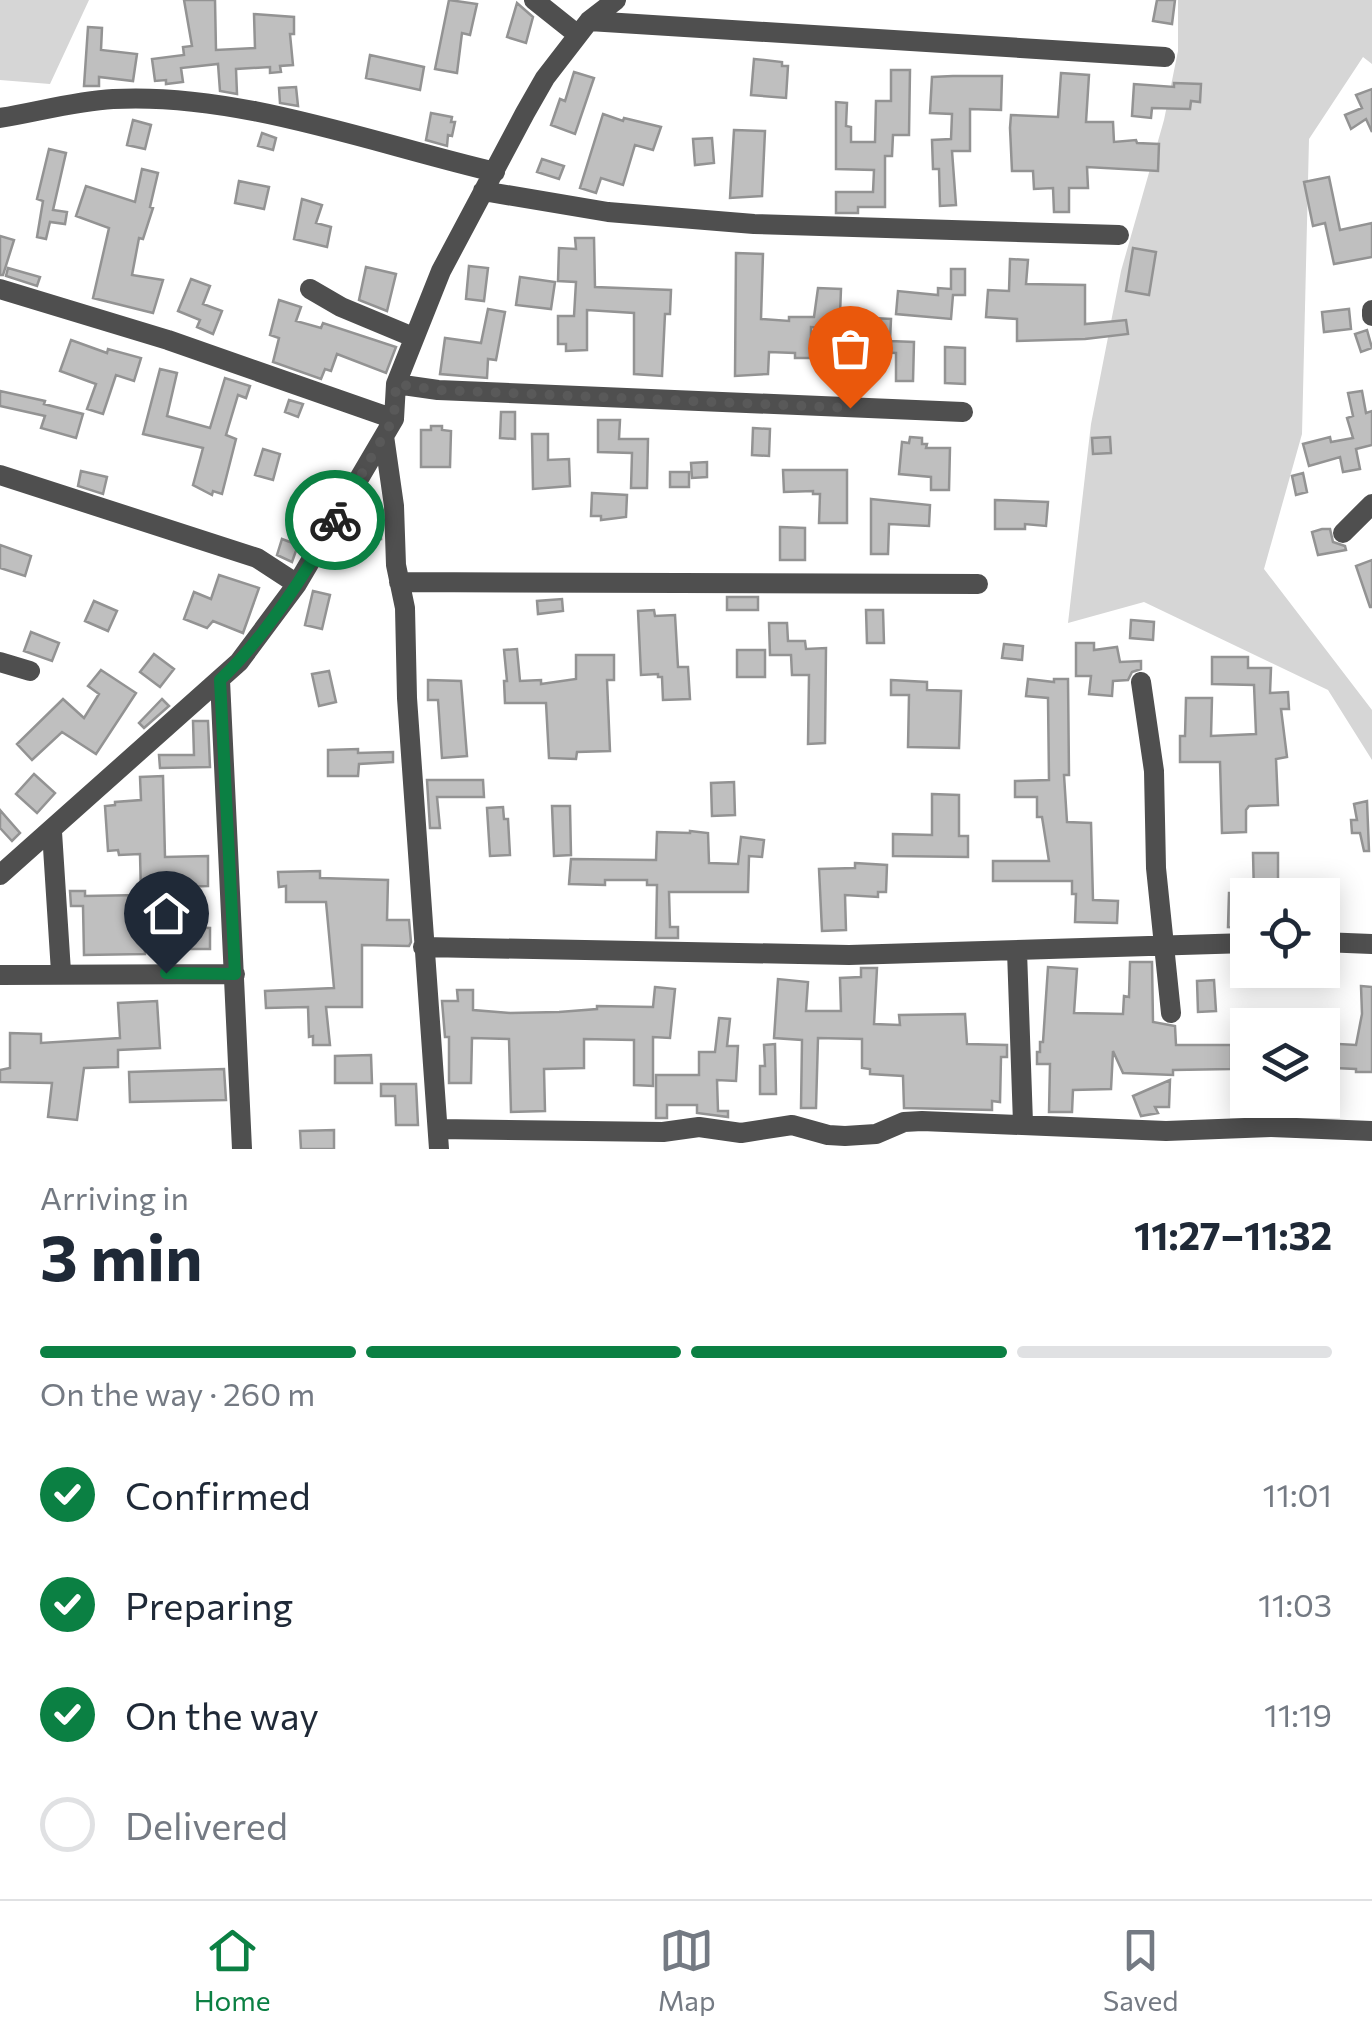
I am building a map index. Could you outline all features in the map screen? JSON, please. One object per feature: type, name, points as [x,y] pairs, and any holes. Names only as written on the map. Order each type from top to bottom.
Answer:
[{"type":"street","points":[[534,0],[583,28],[1165,58]]},
{"type":"street","points":[[616,0],[583,28],[544,78],[449,254],[396,384],[389,427],[399,582],[405,608],[406,698],[439,1139],[699,1128],[742,1133],[792,1125],[845,1136],[876,1134],[904,1122],[1023,1123],[1166,1131],[1271,1127],[1372,1131]]},
{"type":"street","points":[[0,118],[113,99],[180,102],[329,128],[489,182],[608,212],[754,224],[1119,236]]},
{"type":"street","points":[[0,289],[152,335],[389,427]]},
{"type":"street","points":[[310,290],[413,338]]},
{"type":"street","points":[[396,384],[438,390],[963,412]]},
{"type":"street","points":[[0,876],[239,662],[297,584],[389,427]]},
{"type":"street","points":[[0,475],[257,558],[297,584]]},
{"type":"street","points":[[1342,533],[1372,504]]},
{"type":"street","points":[[399,582],[978,584]]},
{"type":"street","points":[[0,662],[30,671]]},
{"type":"street","points":[[220,680],[242,1149]]},
{"type":"street","points":[[1141,682],[1154,771],[1156,868],[1172,1013]]},
{"type":"street","points":[[52,832],[61,972]]},
{"type":"street","points":[[423,947],[832,955],[1230,943]]},
{"type":"street","points":[[1340,943],[1372,944]]},
{"type":"street","points":[[1017,951],[1023,1123]]},
{"type":"street","points":[[0,975],[235,974]]},
{"type":"shaded area","points":[[0,0],[89,0],[50,84],[0,80]]},
{"type":"shaded area","points":[[1178,0],[1372,0],[1372,64],[1363,57],[1309,139],[1302,434],[1264,569],[1372,710],[1372,760],[1328,690],[1144,602],[1068,623],[1091,424],[1121,271],[1164,120],[1178,51]]},
{"type":"building","points":[[184,0],[215,0],[216,50],[255,48],[254,14],[294,17],[294,34],[290,34],[293,65],[280,66],[281,72],[270,73],[270,67],[236,69],[237,94],[220,91],[218,64],[181,68],[183,82],[155,81],[152,59],[184,55],[183,47],[192,46]]},
{"type":"building","points":[[449,0],[477,4],[470,35],[462,33],[457,73],[435,69]]},
{"type":"building","points":[[1157,0],[1175,0],[1172,24],[1153,21]]},
{"type":"building","points":[[517,3],[533,17],[526,43],[507,37]]},
{"type":"building","points":[[88,27],[102,28],[101,50],[137,54],[133,81],[99,77],[99,86],[84,86]]},
{"type":"building","points":[[370,55],[424,67],[420,90],[366,78]]},
{"type":"building","points":[[754,59],[788,66],[786,98],[751,95]]},
{"type":"building","points":[[891,70],[910,70],[909,135],[893,135],[892,156],[885,156],[885,207],[858,207],[858,213],[836,213],[836,192],[873,192],[874,170],[836,169],[836,102],[847,103],[846,126],[851,127],[851,142],[875,142],[876,101],[891,101]]},
{"type":"building","points":[[574,72],[594,78],[575,134],[551,125],[560,99],[565,101]]},
{"type":"building","points":[[1061,73],[1089,75],[1086,122],[1113,122],[1114,142],[1159,144],[1158,171],[1087,167],[1088,188],[1069,188],[1069,212],[1054,212],[1053,188],[1034,189],[1033,171],[1012,171],[1011,115],[1058,117]]},
{"type":"building","points":[[1002,76],[1001,110],[970,109],[970,151],[952,151],[956,205],[940,206],[939,169],[933,169],[932,140],[951,139],[952,114],[930,113],[932,77]]},
{"type":"building","points":[[1174,83],[1201,84],[1200,102],[1191,101],[1190,109],[1152,108],[1151,118],[1132,116],[1134,84],[1174,87]]},
{"type":"building","points":[[296,87],[298,106],[280,103],[279,88]]},
{"type":"building","points":[[1372,89],[1372,132],[1366,119],[1351,129],[1345,115],[1362,108],[1356,95]]},
{"type":"building","points":[[431,113],[452,117],[451,122],[455,122],[447,146],[426,140]]},
{"type":"building","points":[[603,114],[661,127],[653,150],[635,145],[623,185],[601,178],[596,193],[580,188]]},
{"type":"building","points":[[133,120],[151,125],[145,149],[127,145]]},
{"type":"building","points":[[734,130],[765,131],[762,196],[730,198]]},
{"type":"building","points":[[262,133],[276,138],[273,150],[258,146]]},
{"type":"building","points":[[712,138],[714,163],[695,165],[693,139]]},
{"type":"building","points":[[49,149],[66,153],[53,210],[67,212],[65,224],[50,222],[46,239],[37,237],[43,201],[37,199]]},
{"type":"building","points":[[542,159],[564,166],[559,179],[537,172]]},
{"type":"building","points":[[142,169],[158,173],[150,207],[153,208],[143,239],[139,238],[132,275],[163,280],[153,313],[93,298],[109,228],[76,216],[86,186],[135,202]]},
{"type":"building","points":[[1329,177],[1340,230],[1372,223],[1372,257],[1334,264],[1325,223],[1313,226],[1304,182]]},
{"type":"building","points":[[239,181],[269,187],[264,209],[235,203]]},
{"type":"building","points":[[302,199],[322,205],[316,223],[331,227],[327,247],[294,239]]},
{"type":"building","points":[[0,236],[14,240],[3,275],[0,275]]},
{"type":"building","points":[[575,238],[594,238],[595,287],[671,290],[670,314],[665,314],[662,376],[634,374],[634,313],[587,310],[587,350],[566,351],[566,344],[558,344],[558,316],[574,316],[576,282],[558,281],[559,248],[576,249]]},
{"type":"building","points":[[1133,248],[1156,252],[1149,295],[1126,291]]},
{"type":"building","points":[[736,253],[763,254],[761,319],[789,321],[789,317],[814,317],[818,288],[841,289],[840,314],[851,315],[851,330],[811,327],[811,358],[769,352],[768,374],[735,376]]},
{"type":"building","points":[[1010,259],[1028,260],[1026,284],[1085,285],[1085,324],[1126,320],[1128,334],[1017,341],[1017,319],[986,317],[988,290],[1009,291]]},
{"type":"building","points":[[469,266],[488,268],[484,301],[466,299]]},
{"type":"building","points":[[366,267],[396,274],[387,311],[359,300]]},
{"type":"building","points":[[8,268],[40,277],[37,286],[6,276]]},
{"type":"building","points":[[951,269],[965,269],[965,295],[953,295],[951,319],[896,314],[898,291],[938,295],[938,288],[951,289]]},
{"type":"building","points":[[520,277],[555,282],[551,309],[516,305]]},
{"type":"building","points":[[191,279],[210,286],[203,304],[222,311],[213,334],[197,327],[200,320],[178,311]]},
{"type":"building","points":[[279,300],[301,307],[296,321],[321,328],[323,323],[396,347],[386,373],[337,354],[331,371],[325,369],[321,379],[273,362],[279,338],[270,335]]},
{"type":"building","points":[[488,309],[505,312],[496,360],[488,359],[487,378],[440,374],[445,338],[481,343]]},
{"type":"building","points":[[1349,309],[1351,329],[1324,332],[1322,312]]},
{"type":"building","points":[[873,318],[891,319],[890,341],[914,342],[913,381],[896,381],[896,353],[872,352]]},
{"type":"building","points":[[1367,330],[1372,348],[1361,352],[1355,334]]},
{"type":"building","points":[[71,340],[107,353],[108,349],[141,358],[134,381],[116,375],[103,414],[87,409],[96,384],[60,371]]},
{"type":"building","points":[[945,347],[965,348],[965,384],[945,383]]},
{"type":"building","points":[[160,369],[177,373],[167,416],[210,428],[225,378],[250,386],[246,398],[238,395],[226,435],[236,439],[222,494],[213,491],[212,495],[193,485],[203,448],[143,434]]},
{"type":"building","points":[[0,391],[83,414],[76,438],[41,428],[45,416],[0,406]]},
{"type":"building","points":[[1362,391],[1366,413],[1372,411],[1372,445],[1356,449],[1360,469],[1343,472],[1340,457],[1309,466],[1303,444],[1330,437],[1331,442],[1353,438],[1347,418],[1353,416],[1348,393]]},
{"type":"building","points":[[289,400],[303,404],[298,417],[285,412]]},
{"type":"building","points":[[501,412],[515,412],[515,439],[500,438]]},
{"type":"building","points":[[598,420],[620,420],[619,439],[648,439],[647,488],[631,488],[632,453],[598,452]]},
{"type":"building","points":[[431,426],[451,431],[450,467],[421,467],[421,430],[431,430]]},
{"type":"building","points":[[753,428],[770,429],[769,456],[752,455]]},
{"type":"building","points":[[532,434],[548,434],[548,460],[569,459],[570,486],[533,489]]},
{"type":"building","points":[[910,437],[922,438],[926,448],[950,448],[949,490],[931,490],[931,477],[899,474],[902,442],[909,443]]},
{"type":"building","points":[[1110,437],[1111,453],[1093,454],[1092,438]]},
{"type":"building","points":[[263,449],[280,454],[273,480],[255,475]]},
{"type":"building","points":[[707,462],[707,477],[692,478],[691,463]]},
{"type":"building","points":[[783,470],[847,470],[847,523],[819,523],[820,494],[784,492]]},
{"type":"building","points":[[81,471],[107,477],[103,494],[78,486]]},
{"type":"building","points":[[670,472],[689,472],[689,487],[670,487]]},
{"type":"building","points":[[1303,473],[1307,492],[1296,495],[1292,476]]},
{"type":"building","points":[[592,493],[627,495],[626,517],[601,520],[601,516],[591,516]]},
{"type":"building","points":[[871,499],[930,505],[929,526],[889,524],[888,554],[871,554]]},
{"type":"building","points":[[995,500],[1048,502],[1046,526],[1025,524],[1025,529],[995,529]]},
{"type":"building","points":[[356,524],[381,524],[381,539],[357,540]]},
{"type":"building","points":[[780,527],[805,528],[805,560],[780,560]]},
{"type":"building","points":[[1330,529],[1333,542],[1346,550],[1318,555],[1312,532]]},
{"type":"building","points":[[282,539],[298,545],[292,562],[277,555]]},
{"type":"building","points":[[0,545],[31,556],[25,576],[0,568]]},
{"type":"building","points":[[1372,560],[1372,607],[1370,607],[1356,566]]},
{"type":"building","points":[[219,575],[259,588],[243,633],[213,621],[207,628],[184,619],[194,592],[211,599]]},
{"type":"building","points":[[313,591],[330,595],[322,629],[305,625]]},
{"type":"building","points":[[727,597],[758,597],[758,610],[727,610]]},
{"type":"building","points":[[562,599],[563,611],[538,614],[537,601]]},
{"type":"building","points":[[94,601],[117,611],[108,631],[85,621]]},
{"type":"building","points":[[654,610],[655,616],[675,615],[678,667],[688,667],[690,699],[663,700],[662,677],[641,675],[638,611]]},
{"type":"building","points":[[866,610],[883,610],[884,643],[867,643]]},
{"type":"building","points":[[1131,620],[1154,622],[1153,640],[1130,638]]},
{"type":"building","points":[[769,623],[787,623],[788,641],[805,641],[806,649],[826,648],[825,743],[808,744],[809,675],[792,675],[791,655],[770,655]]},
{"type":"building","points":[[31,632],[59,643],[52,661],[24,651]]},
{"type":"building","points":[[1076,643],[1094,643],[1094,650],[1117,647],[1120,662],[1141,661],[1141,669],[1132,672],[1128,680],[1113,681],[1112,696],[1089,694],[1091,676],[1076,676]]},
{"type":"building","points":[[1004,644],[1023,646],[1022,660],[1002,658]]},
{"type":"building","points":[[517,649],[520,681],[541,680],[541,684],[576,679],[576,655],[614,655],[614,680],[607,680],[610,751],[577,752],[576,759],[549,758],[546,703],[505,703],[504,650]]},
{"type":"building","points":[[737,650],[765,650],[765,677],[737,677]]},
{"type":"building","points":[[154,654],[174,669],[160,687],[140,672]]},
{"type":"building","points":[[1212,657],[1248,657],[1248,668],[1271,668],[1270,693],[1288,692],[1289,709],[1281,709],[1287,757],[1276,759],[1278,805],[1249,806],[1246,832],[1222,833],[1220,762],[1180,762],[1186,698],[1212,698],[1211,736],[1256,734],[1254,685],[1212,684]]},
{"type":"building","points":[[101,670],[136,693],[96,754],[62,732],[32,760],[17,744],[63,699],[84,718],[99,694],[88,686]]},
{"type":"building","points":[[329,671],[336,702],[319,706],[312,674]]},
{"type":"building","points":[[1028,679],[1068,679],[1069,775],[1064,775],[1067,822],[1091,823],[1093,900],[1118,901],[1117,923],[1075,922],[1076,894],[1072,894],[1072,881],[993,881],[993,861],[1049,861],[1042,817],[1037,817],[1037,797],[1015,797],[1015,781],[1049,780],[1048,698],[1026,696]]},
{"type":"building","points":[[428,680],[461,681],[467,756],[442,758],[438,700],[428,700]]},
{"type":"building","points":[[891,680],[927,682],[927,690],[961,691],[959,748],[908,747],[909,695],[891,695]]},
{"type":"building","points":[[162,699],[169,706],[144,728],[139,723]]},
{"type":"building","points":[[193,721],[208,721],[210,767],[160,768],[159,755],[194,755]]},
{"type":"building","points":[[358,749],[358,753],[393,752],[393,762],[359,764],[358,776],[328,776],[328,750]]},
{"type":"building","points":[[34,774],[55,793],[37,813],[16,794]]},
{"type":"building","points":[[163,776],[165,857],[208,856],[208,886],[178,887],[180,922],[144,924],[145,954],[84,955],[83,906],[71,906],[70,891],[85,891],[85,896],[141,895],[140,854],[108,851],[105,806],[141,800],[140,777]]},
{"type":"building","points":[[427,780],[483,780],[484,797],[437,797],[440,828],[430,828]]},
{"type":"building","points":[[734,782],[735,815],[712,816],[711,783]]},
{"type":"building","points":[[932,794],[959,795],[959,836],[968,836],[968,857],[893,856],[893,834],[932,835]]},
{"type":"building","points":[[1367,801],[1369,851],[1364,851],[1360,833],[1352,833],[1351,820],[1357,820],[1354,804]]},
{"type":"building","points":[[552,806],[570,806],[571,855],[554,856]]},
{"type":"building","points":[[503,807],[504,819],[508,819],[510,855],[490,856],[487,808]]},
{"type":"building","points":[[0,810],[20,833],[12,841],[0,828]]},
{"type":"building","points":[[657,832],[708,833],[709,863],[738,864],[741,837],[764,840],[762,857],[749,856],[748,892],[669,892],[670,927],[678,927],[678,938],[656,938],[657,885],[647,885],[647,880],[569,884],[571,859],[656,860]]},
{"type":"building","points":[[1253,853],[1278,853],[1278,878],[1254,878]]},
{"type":"building","points":[[855,863],[887,865],[886,892],[878,892],[878,897],[845,895],[846,930],[822,931],[819,869],[855,868]]},
{"type":"building","points":[[320,871],[320,878],[388,880],[387,920],[409,920],[411,942],[409,946],[362,945],[362,1007],[326,1007],[330,1045],[313,1045],[308,1007],[266,1008],[265,991],[334,988],[326,902],[286,902],[286,886],[279,887],[278,872]]},
{"type":"building","points":[[186,927],[210,928],[210,949],[186,949]]},
{"type":"building","points":[[1130,962],[1152,962],[1153,1022],[1175,1026],[1176,1045],[1230,1045],[1230,1069],[1173,1070],[1173,1075],[1123,1073],[1113,1051],[1111,1089],[1073,1090],[1072,1112],[1049,1112],[1050,1064],[1037,1064],[1037,1052],[1043,1042],[1048,967],[1077,969],[1074,1013],[1123,1014],[1124,996],[1129,997]]},
{"type":"building","points":[[861,968],[877,968],[874,1024],[900,1025],[899,1015],[965,1014],[967,1044],[1007,1045],[1007,1057],[1001,1057],[1000,1102],[992,1101],[992,1110],[904,1108],[903,1076],[870,1074],[870,1069],[862,1068],[862,1039],[818,1038],[816,1108],[801,1108],[802,1040],[774,1038],[778,979],[808,982],[806,1011],[841,1011],[840,978],[861,977]]},
{"type":"building","points":[[1214,980],[1216,1011],[1198,1012],[1197,981]]},
{"type":"building","points":[[1361,986],[1372,987],[1372,1072],[1340,1068],[1340,1044],[1356,1045],[1362,1014]]},
{"type":"building","points":[[655,987],[675,989],[670,1038],[653,1037],[653,1086],[634,1085],[634,1040],[584,1039],[584,1068],[544,1069],[545,1111],[511,1112],[509,1039],[472,1038],[471,1083],[449,1083],[449,1037],[445,1037],[442,1001],[458,1001],[457,990],[473,990],[473,1010],[510,1013],[597,1006],[653,1007]]},
{"type":"building","points":[[157,1001],[160,1048],[118,1050],[118,1067],[84,1068],[77,1120],[48,1117],[52,1083],[0,1082],[0,1070],[10,1068],[10,1033],[41,1034],[41,1043],[120,1038],[118,1003]]},
{"type":"building","points":[[719,1018],[730,1019],[727,1046],[738,1046],[736,1081],[717,1080],[718,1111],[728,1111],[728,1117],[697,1113],[697,1105],[667,1105],[667,1118],[656,1118],[656,1075],[699,1075],[699,1052],[715,1052]]},
{"type":"building","points":[[775,1044],[776,1094],[760,1094],[764,1045]]},
{"type":"building","points":[[371,1055],[372,1083],[335,1083],[335,1056]]},
{"type":"building","points":[[224,1069],[226,1100],[130,1102],[129,1072]]},
{"type":"building","points":[[1170,1080],[1169,1107],[1155,1107],[1158,1113],[1141,1116],[1133,1096]]},
{"type":"building","points":[[381,1084],[416,1084],[418,1125],[396,1125],[395,1096],[381,1096]]},
{"type":"building","points":[[334,1130],[334,1149],[301,1149],[300,1131]]},
{"type":"way so far","points":[[335,520],[394,418],[396,384],[438,390],[850,408]]},
{"type":"route","points":[[166,973],[235,974],[220,680],[256,641],[297,584],[335,520]]}]
